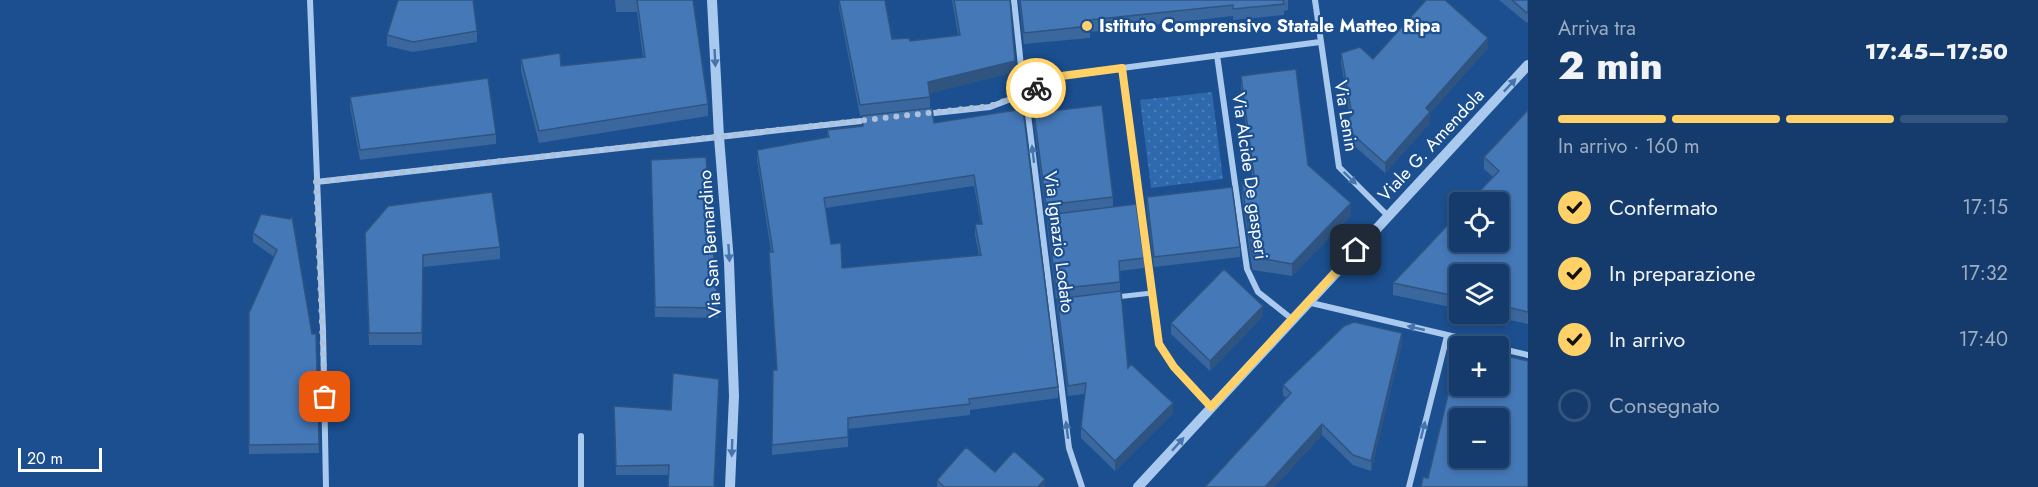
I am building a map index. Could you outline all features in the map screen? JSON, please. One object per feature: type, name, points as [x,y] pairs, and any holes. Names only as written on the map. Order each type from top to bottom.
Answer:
[{"type":"street","points":[[310,0],[323,330],[326,487]]},
{"type":"street","name":"Via San Bernardino","points":[[712,0],[719,137],[729,262],[734,396],[730,487]]},
{"type":"street","name":"Via Ignazio Lodato","points":[[1014,0],[1041,221],[1055,304],[1070,448],[1082,487]]},
{"type":"street","name":"Via Lenin","points":[[1315,0],[1338,167],[1388,216]]},
{"type":"street","points":[[920,114],[990,106],[1024,94],[1054,77],[1320,42]]},
{"type":"street","name":"Via Alcide De gasperi","points":[[1217,56],[1247,269],[1258,292],[1292,319]]},
{"type":"street","name":"Viale G. Amendola","points":[[1138,487],[1528,65]]},
{"type":"street","points":[[1122,68],[1159,344],[1174,367],[1211,407]]},
{"type":"street","points":[[316,182],[872,120]]},
{"type":"street","points":[[1226,188],[1236,187]]},
{"type":"street","points":[[1140,198],[1151,197]]},
{"type":"street","points":[[1132,210],[1142,209]]},
{"type":"street","points":[[1041,221],[1051,220]]},
{"type":"street","points":[[1110,298],[1152,293]]},
{"type":"street","points":[[1307,302],[1447,336],[1409,487]]},
{"type":"street","points":[[1509,351],[1528,355]]},
{"type":"street","points":[[581,436],[581,487]]},
{"type":"shaded area","points":[[1212,92],[1223,179],[1151,188],[1140,100]]},
{"type":"building","points":[[398,0],[473,0],[477,31],[413,42],[387,35]]},
{"type":"building","points":[[637,0],[693,0],[708,104],[539,131],[521,59],[560,53],[561,66],[645,57]]},
{"type":"building","points":[[839,0],[885,0],[892,39],[909,38],[910,41],[960,35],[954,0],[1010,0],[1015,61],[928,82],[930,97],[860,105]]},
{"type":"building","points":[[1020,0],[1283,0],[1284,4],[1233,9],[1233,5],[1090,20],[1090,26],[1024,33]]},
{"type":"building","points":[[1426,0],[1445,0],[1488,38],[1426,108],[1430,112],[1385,163],[1342,125],[1352,115],[1341,53],[1360,47],[1373,59]]},
{"type":"building","points":[[1512,0],[1528,0],[1528,12],[1527,13]]},
{"type":"building","points":[[1296,69],[1308,165],[1351,203],[1292,264],[1252,255],[1242,184],[1255,183],[1241,76]]},
{"type":"building","points":[[488,78],[496,134],[360,150],[350,97]]},
{"type":"building","points":[[1102,105],[1113,197],[1046,205],[1034,113]]},
{"type":"building","points":[[932,108],[934,123],[1023,109],[1058,387],[969,399],[970,404],[848,418],[848,437],[772,445],[773,370],[777,370],[769,252],[773,252],[757,150],[829,137],[827,130],[863,126],[862,116]],"holes":[[[974,175],[982,224],[975,224],[981,255],[842,268],[841,243],[831,244],[824,198]]]},
{"type":"building","points":[[1528,110],[1528,312],[1509,308],[1509,264],[1449,264],[1449,295],[1393,283],[1449,224],[1449,252],[1509,252],[1509,192],[1479,192],[1499,171],[1484,157]]},
{"type":"building","points":[[706,157],[718,308],[655,307],[651,160]]},
{"type":"building","points":[[1232,187],[1240,247],[1154,257],[1147,197]]},
{"type":"building","points":[[492,192],[500,247],[423,255],[422,333],[369,333],[365,233],[388,206]]},
{"type":"building","points":[[1136,204],[1144,258],[1119,261],[1120,282],[1056,289],[1047,215]]},
{"type":"building","points":[[261,214],[290,219],[292,216],[312,334],[316,334],[319,444],[249,445],[249,313],[277,250],[253,233]]},
{"type":"building","points":[[1224,269],[1263,306],[1210,361],[1171,323]]},
{"type":"building","points":[[1121,291],[1128,368],[1131,364],[1173,403],[1115,461],[1081,427],[1086,383],[1068,386],[1057,299]]},
{"type":"building","points":[[1354,322],[1402,333],[1371,461],[1353,455],[1322,424],[1265,487],[1205,487],[1291,393],[1283,385],[1344,326]]},
{"type":"building","points":[[1509,357],[1528,361],[1528,487],[1421,487],[1423,477],[1428,478],[1449,391],[1449,396],[1509,396]]},
{"type":"building","points":[[673,373],[719,379],[714,487],[668,487],[669,465],[616,466],[614,406],[671,410]]},
{"type":"building","points":[[966,447],[995,472],[1014,451],[1045,479],[1038,487],[944,487],[937,480]]},
{"type":"way so far","points":[[325,397],[316,182],[990,106],[1036,88]]},
{"type":"place","name":"Istituto Comprensivo Statale Matteo Ripa","points":[[1087,26]]},
{"type":"route","points":[[1036,88],[1054,77],[1122,68],[1159,344],[1174,367],[1211,407],[1356,250]]}]
